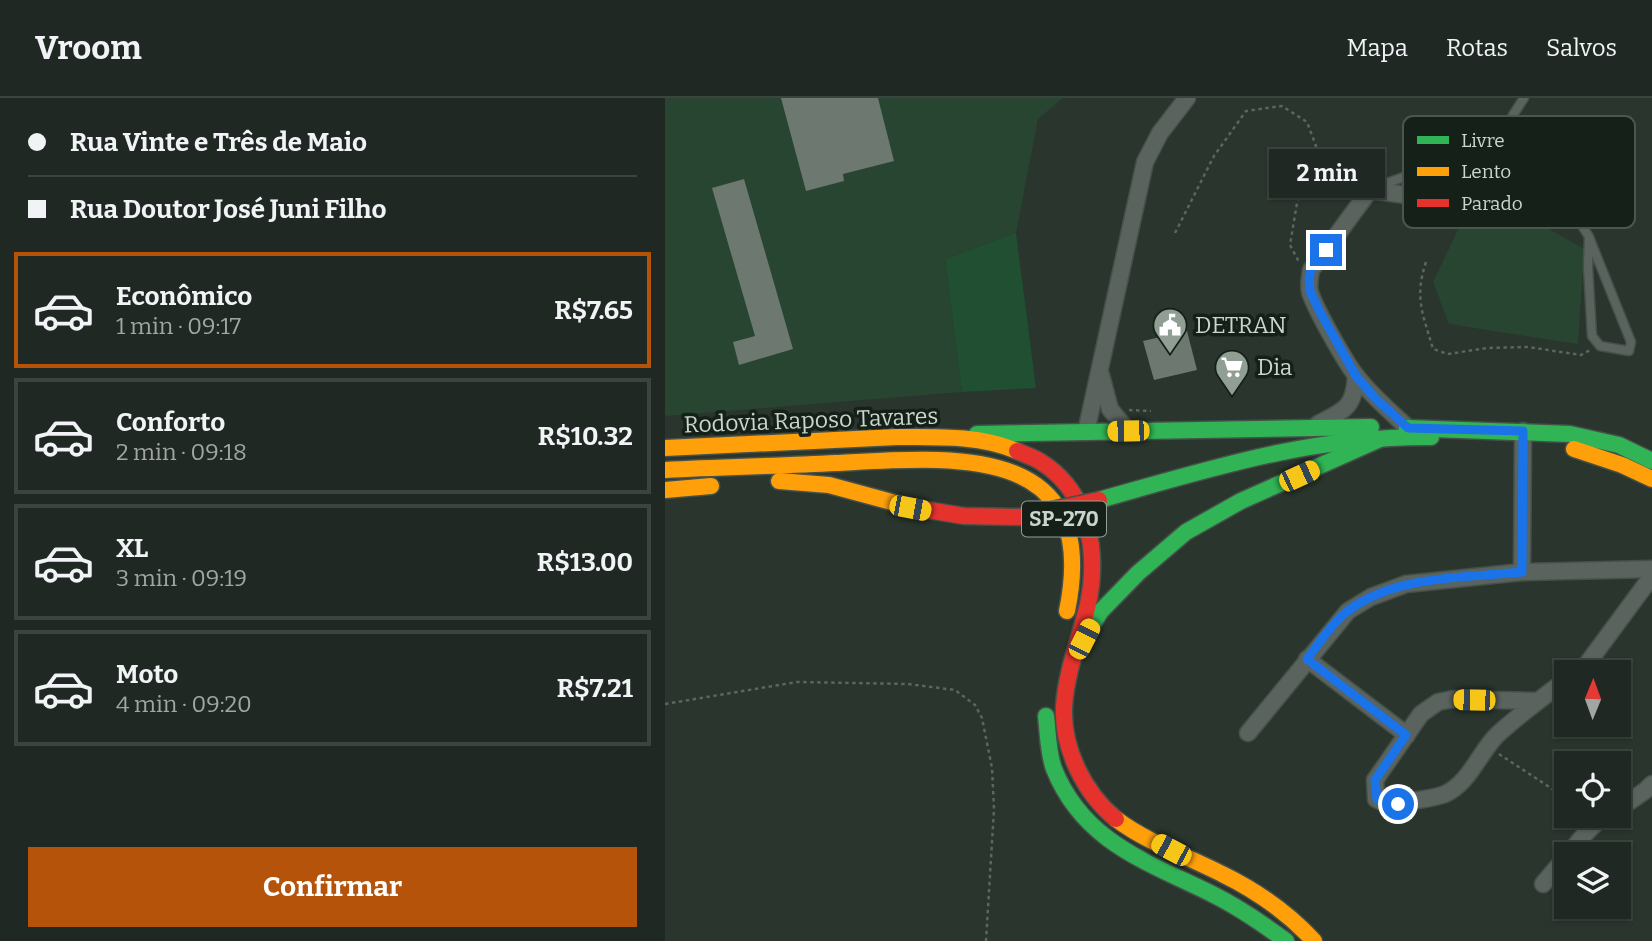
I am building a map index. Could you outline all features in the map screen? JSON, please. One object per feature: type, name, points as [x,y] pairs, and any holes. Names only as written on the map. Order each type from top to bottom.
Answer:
[{"type":"main road","name":"SP-270","points":[[903,436],[1314,426]]},
{"type":"main road","points":[[1314,426],[1456,428],[1523,437],[1582,450],[1652,479]]},
{"type":"main road","points":[[769,482],[809,481],[885,499],[910,508],[982,518],[1052,511],[1283,451],[1343,440],[1570,434],[1619,444],[1652,461]]},
{"type":"main road","name":"Rodovia Raposo Tavares","points":[[665,448],[903,436],[965,439],[1009,449],[1048,466],[1078,497],[1089,527],[1093,568],[1089,599],[1067,676],[1063,700],[1064,722],[1072,756],[1091,792],[1109,812],[1132,829],[1228,876],[1280,909],[1314,941]]},
{"type":"main road","points":[[1073,656],[1101,611],[1185,531],[1241,501],[1380,439]]},
{"type":"main road","name":"Rodovia Raposo Tavares","points":[[665,470],[892,460],[984,464],[1017,474],[1055,502],[1067,523],[1073,549],[1071,595],[1062,629]]},
{"type":"main road","points":[[665,489],[730,485]]},
{"type":"main road","points":[[1048,695],[1047,736],[1052,764],[1065,793],[1084,819],[1107,840],[1133,858],[1242,909],[1275,930],[1286,941]]},
{"type":"street","points":[[1086,432],[1145,162],[1160,133],[1187,98]]},
{"type":"street","points":[[1403,195],[1370,190],[1311,270],[1310,291],[1356,376],[1375,398],[1408,428]]},
{"type":"street","points":[[1100,369],[1110,409],[1128,431]]},
{"type":"street","points":[[1314,426],[1344,411],[1355,396],[1356,376]]},
{"type":"street","points":[[1522,572],[1523,437]]},
{"type":"street","points":[[1248,733],[1347,611],[1371,597],[1406,584],[1522,572],[1652,569]]},
{"type":"street","points":[[1590,660],[1652,576]]},
{"type":"street","points":[[1307,659],[1406,735]]},
{"type":"street","points":[[1537,701],[1453,699],[1438,702],[1421,714],[1375,780],[1377,799],[1383,803],[1398,804],[1445,794],[1468,773],[1486,746],[1554,689]]},
{"type":"street","points":[[1631,801],[1652,784]]},
{"type":"street","points":[[1579,842],[1591,828]]},
{"type":"street","points":[[1543,884],[1554,871]]},
{"type":"lane","points":[[1513,116],[1524,98]]},
{"type":"lane","points":[[1370,190],[1403,177]]},
{"type":"lane","points":[[1584,228],[1590,237],[1631,349],[1626,352],[1598,345],[1592,336],[1588,267],[1590,237]]},
{"type":"path","points":[[1175,233],[1214,156],[1246,111],[1282,106],[1307,122],[1316,146],[1297,203],[1290,245],[1310,283]]},
{"type":"path","points":[[1426,262],[1420,281],[1419,300],[1433,349],[1448,354],[1487,348],[1528,347],[1581,355],[1598,345]]},
{"type":"path","points":[[665,704],[797,682],[908,684],[955,690],[975,705],[982,718],[992,768],[994,809],[986,941]]},
{"type":"path","points":[[1486,746],[1554,791]]},
{"type":"shaded area","points":[[665,98],[1063,98],[1038,119],[1016,233],[945,259],[962,392],[665,416]]},
{"type":"shaded area","points":[[1459,228],[1548,228],[1584,249],[1578,344],[1449,324],[1433,282]]},
{"type":"shaded area","points":[[1016,233],[1036,388],[962,392],[945,259]]},
{"type":"building","points":[[781,98],[878,98],[894,161],[843,174],[844,181],[806,191]]},
{"type":"building","points":[[744,179],[793,349],[739,365],[733,342],[755,336],[712,188]]},
{"type":"building","name":"DETRAN","points":[[1187,331],[1197,370],[1154,380],[1143,341]]},
{"type":"traffic: fast","points":[[977,434],[1371,427]]},
{"type":"traffic: fast","points":[[1407,428],[1570,434],[1619,445],[1652,461]]},
{"type":"traffic: fast","points":[[1099,500],[1223,466],[1303,448],[1387,438],[1431,437]]},
{"type":"traffic: fast","points":[[1085,636],[1101,611],[1138,573],[1186,532],[1241,501],[1380,439]]},
{"type":"traffic: fast","points":[[1046,716],[1049,750],[1054,769],[1082,815],[1100,833],[1142,860],[1233,905],[1286,941]]},
{"type":"traffic: slow","points":[[665,448],[927,437],[988,442],[1017,451]]},
{"type":"traffic: slow","points":[[1574,449],[1622,465],[1652,479]]},
{"type":"traffic: slow","points":[[665,470],[926,460],[969,462],[1008,471],[1040,488],[1062,515],[1072,556],[1067,611]]},
{"type":"traffic: slow","points":[[779,481],[829,485],[910,507]]},
{"type":"traffic: slow","points":[[665,490],[711,486]]},
{"type":"traffic: slow","points":[[1116,819],[1154,842],[1247,888],[1283,912],[1314,941]]},
{"type":"traffic: jam","points":[[1017,451],[1038,460],[1057,475],[1080,506],[1087,525],[1091,544],[1091,584],[1067,681],[1064,723],[1077,769],[1094,796],[1116,819]]},
{"type":"traffic: jam","points":[[910,507],[964,516],[1019,517],[1099,500]]},
{"type":"place","name":"DETRAN","points":[[1170,355]]},
{"type":"place","name":"Dia","points":[[1232,397]]},
{"type":"route","points":[[1326,250],[1311,270],[1310,291],[1356,376],[1375,398],[1408,428],[1523,431],[1522,572],[1406,584],[1371,597],[1347,611],[1307,659],[1406,735],[1375,780],[1374,786],[1377,799],[1383,803],[1398,804]]}]
